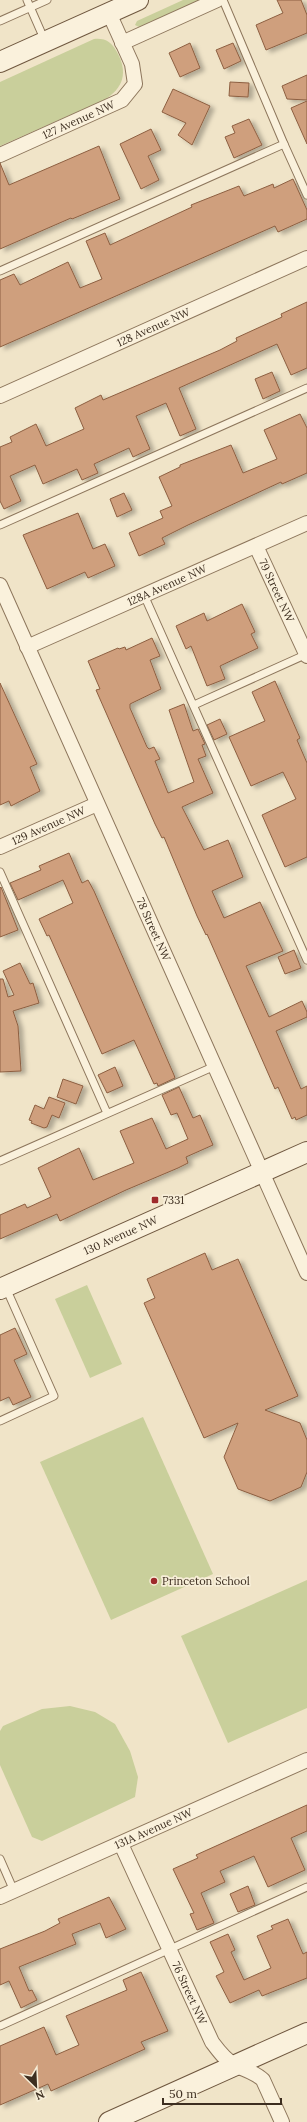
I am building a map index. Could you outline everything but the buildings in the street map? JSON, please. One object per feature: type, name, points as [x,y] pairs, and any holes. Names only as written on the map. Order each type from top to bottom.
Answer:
[{"type":"street","points":[[0,62],[138,0]]},
{"type":"street","points":[[122,43],[217,0]]},
{"type":"street","name":"127 Avenue NW","points":[[0,155],[122,100],[135,84],[132,64],[109,13]]},
{"type":"street","name":"128 Avenue NW","points":[[0,396],[307,258]]},
{"type":"street","name":"128A Avenue NW","points":[[27,647],[307,523]]},
{"type":"street","name":"79 Street NW","points":[[256,546],[307,655]]},
{"type":"street","name":"78 Street NW","points":[[0,585],[307,1273]]},
{"type":"street","name":"129 Avenue NW","points":[[0,847],[97,804]]},
{"type":"street","name":"130 Avenue NW","points":[[3,1288],[307,1152]]},
{"type":"street","name":"131A Avenue NW","points":[[0,1897],[307,1760]]},
{"type":"street","name":"76 Street NW","points":[[121,1844],[168,1950],[212,2042],[219,2052],[234,2065],[259,2076],[263,2080],[282,2122]]},
{"type":"street","points":[[109,2122],[307,2033]]},
{"type":"lane","points":[[27,0],[45,41]]},
{"type":"lane","points":[[0,21],[47,0]]},
{"type":"lane","points":[[224,0],[307,195]]},
{"type":"lane","points":[[0,271],[284,144]]},
{"type":"lane","points":[[0,525],[307,388]]},
{"type":"lane","points":[[144,595],[307,960]]},
{"type":"lane","points":[[194,705],[307,655]]},
{"type":"lane","points":[[0,872],[107,1113]]},
{"type":"lane","points":[[0,1160],[215,1066]]},
{"type":"lane","points":[[0,1421],[54,1396],[3,1288]]},
{"type":"lane","points":[[0,1859],[14,1891]]},
{"type":"lane","points":[[0,2026],[307,1887]]},
{"type":"green space","points":[[183,0],[199,0],[139,27],[135,25],[137,21]]},
{"type":"green space","points":[[94,39],[105,40],[113,46],[117,52],[123,73],[120,85],[116,90],[104,100],[0,146],[0,82]]},
{"type":"green space","points":[[87,1285],[122,1364],[90,1378],[55,1299]]},
{"type":"green space","points":[[143,1417],[213,1574],[111,1620],[40,1462]]},
{"type":"green space","points":[[307,1580],[307,1708],[228,1743],[181,1636]]},
{"type":"green space","points":[[70,1706],[95,1712],[115,1724],[130,1751],[138,1777],[135,1797],[42,1841],[32,1837],[0,1765],[0,1731],[3,1726],[42,1709]]},
{"type":"place","name":"7331","points":[[155,1200]]},
{"type":"place","name":"Princeton School","points":[[154,1581]]}]
